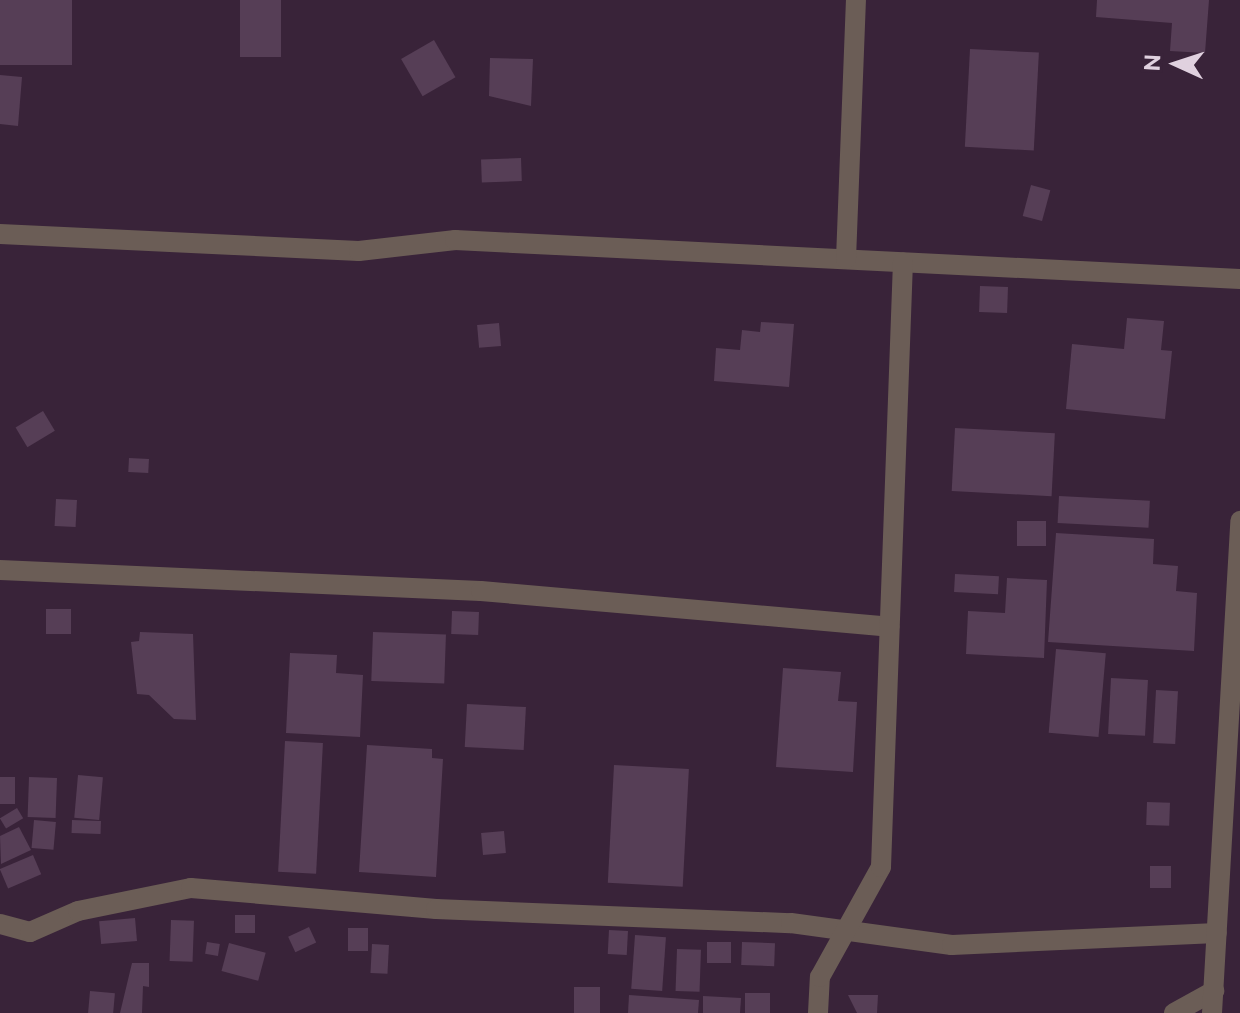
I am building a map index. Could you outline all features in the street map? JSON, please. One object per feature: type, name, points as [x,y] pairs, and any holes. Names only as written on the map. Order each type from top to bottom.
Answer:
[{"type":"street","points":[[846,259],[856,0]]},
{"type":"street","points":[[0,234],[359,251],[455,240],[1240,279]]},
{"type":"street","points":[[818,1013],[820,977],[839,934],[881,867],[903,262]]},
{"type":"street","points":[[1212,1013],[1240,521]]},
{"type":"street","points":[[0,570],[481,591],[889,627]]},
{"type":"street","points":[[0,924],[30,932],[78,911],[191,888],[436,909],[775,922],[839,934],[1035,946],[1217,933]]},
{"type":"street","points":[[1174,1013],[1214,991]]},
{"type":"building","points":[[0,0],[72,0],[72,65],[0,65]]},
{"type":"building","points":[[240,0],[281,0],[281,57],[240,57]]},
{"type":"building","points":[[1097,0],[1209,0],[1205,53],[1170,51],[1172,23],[1096,17]]},
{"type":"building","points":[[434,40],[456,77],[423,96],[401,59]]},
{"type":"building","points":[[970,49],[1039,53],[1034,150],[965,147]]},
{"type":"building","points":[[490,58],[533,59],[531,106],[489,96]]},
{"type":"building","points":[[0,75],[22,77],[18,126],[0,124]]},
{"type":"building","points":[[521,158],[522,181],[482,182],[481,159]]},
{"type":"building","points":[[1031,185],[1050,190],[1042,221],[1023,216]]},
{"type":"building","points":[[980,286],[1008,287],[1007,313],[979,312]]},
{"type":"building","points":[[1127,318],[1164,321],[1161,350],[1172,351],[1165,419],[1066,409],[1072,344],[1124,349]]},
{"type":"building","points":[[761,322],[794,324],[789,387],[714,381],[716,348],[740,350],[742,330],[760,332]]},
{"type":"building","points":[[499,323],[501,346],[479,348],[477,325]]},
{"type":"building","points":[[43,411],[55,431],[27,447],[16,427]]},
{"type":"building","points":[[955,428],[1055,433],[1052,496],[952,491]]},
{"type":"building","points":[[129,458],[149,459],[148,473],[128,472]]},
{"type":"building","points":[[1059,496],[1150,501],[1148,528],[1058,523]]},
{"type":"building","points":[[56,499],[77,500],[76,527],[55,526]]},
{"type":"building","points":[[1017,521],[1046,521],[1046,546],[1017,546]]},
{"type":"building","points":[[1056,533],[1154,539],[1153,564],[1178,566],[1176,591],[1197,593],[1194,651],[1048,642]]},
{"type":"building","points":[[955,574],[999,576],[998,594],[954,592]]},
{"type":"building","points":[[1007,578],[1047,580],[1044,658],[966,654],[968,611],[1005,613]]},
{"type":"building","points":[[46,609],[71,609],[71,634],[46,634]]},
{"type":"building","points":[[452,611],[479,612],[478,635],[451,634]]},
{"type":"building","points":[[140,632],[193,634],[196,720],[174,719],[149,695],[137,694],[131,642],[139,641]]},
{"type":"building","points":[[373,632],[446,635],[444,684],[371,681]]},
{"type":"building","points":[[1056,649],[1106,653],[1098,737],[1049,733]]},
{"type":"building","points":[[290,653],[337,655],[336,673],[363,675],[360,737],[286,733]]},
{"type":"building","points":[[783,668],[841,672],[838,701],[857,702],[853,772],[776,767]]},
{"type":"building","points":[[1111,678],[1148,680],[1145,736],[1108,734]]},
{"type":"building","points":[[1156,690],[1178,691],[1175,744],[1153,743]]},
{"type":"building","points":[[467,704],[526,707],[524,750],[465,747]]},
{"type":"building","points":[[285,741],[323,743],[316,874],[278,872]]},
{"type":"building","points":[[367,745],[432,749],[432,758],[443,759],[436,877],[359,872]]},
{"type":"building","points":[[614,765],[689,769],[683,887],[608,883]]},
{"type":"building","points":[[78,775],[103,777],[99,820],[74,818]]},
{"type":"building","points":[[0,777],[15,777],[15,804],[0,804]]},
{"type":"building","points":[[29,777],[57,778],[56,818],[28,817]]},
{"type":"building","points":[[1147,802],[1170,803],[1169,826],[1146,825]]},
{"type":"building","points":[[17,808],[23,818],[6,829],[0,818]]},
{"type":"building","points":[[34,820],[56,822],[53,850],[32,848]]},
{"type":"building","points":[[72,820],[101,821],[101,834],[72,833]]},
{"type":"building","points":[[19,827],[31,850],[1,864],[0,836]]},
{"type":"building","points":[[504,831],[506,853],[483,855],[481,833]]},
{"type":"building","points":[[33,855],[41,874],[8,888],[0,869]]},
{"type":"building","points":[[1150,866],[1171,866],[1171,888],[1150,888]]},
{"type":"building","points":[[235,915],[255,915],[255,933],[235,933]]},
{"type":"building","points":[[135,918],[137,941],[101,944],[99,921]]},
{"type":"building","points":[[171,920],[194,921],[193,962],[170,961]]},
{"type":"building","points":[[309,927],[316,942],[295,952],[288,937]]},
{"type":"building","points":[[348,928],[368,928],[368,951],[348,951]]},
{"type":"building","points":[[609,930],[628,931],[627,955],[608,954]]},
{"type":"building","points":[[635,935],[666,937],[662,991],[631,989]]},
{"type":"building","points":[[207,942],[220,944],[218,956],[205,954]]},
{"type":"building","points":[[707,942],[731,942],[731,963],[707,963]]},
{"type":"building","points":[[742,942],[775,943],[774,966],[741,965]]},
{"type":"building","points":[[229,943],[266,953],[258,981],[221,971]]},
{"type":"building","points":[[372,944],[389,945],[387,974],[370,973]]},
{"type":"building","points":[[677,949],[701,950],[700,992],[676,991]]},
{"type":"building","points":[[132,963],[149,963],[149,987],[143,986],[142,1013],[120,1013]]},
{"type":"building","points":[[574,987],[600,987],[600,1013],[574,1013]]},
{"type":"building","points":[[90,991],[115,993],[113,1013],[88,1013]]},
{"type":"building","points":[[745,993],[770,993],[770,1013],[745,1013]]},
{"type":"building","points":[[629,995],[699,1000],[698,1013],[628,1013]]},
{"type":"building","points":[[848,995],[878,995],[877,1013],[857,1013]]},
{"type":"building","points":[[703,996],[741,998],[740,1013],[703,1013]]}]
